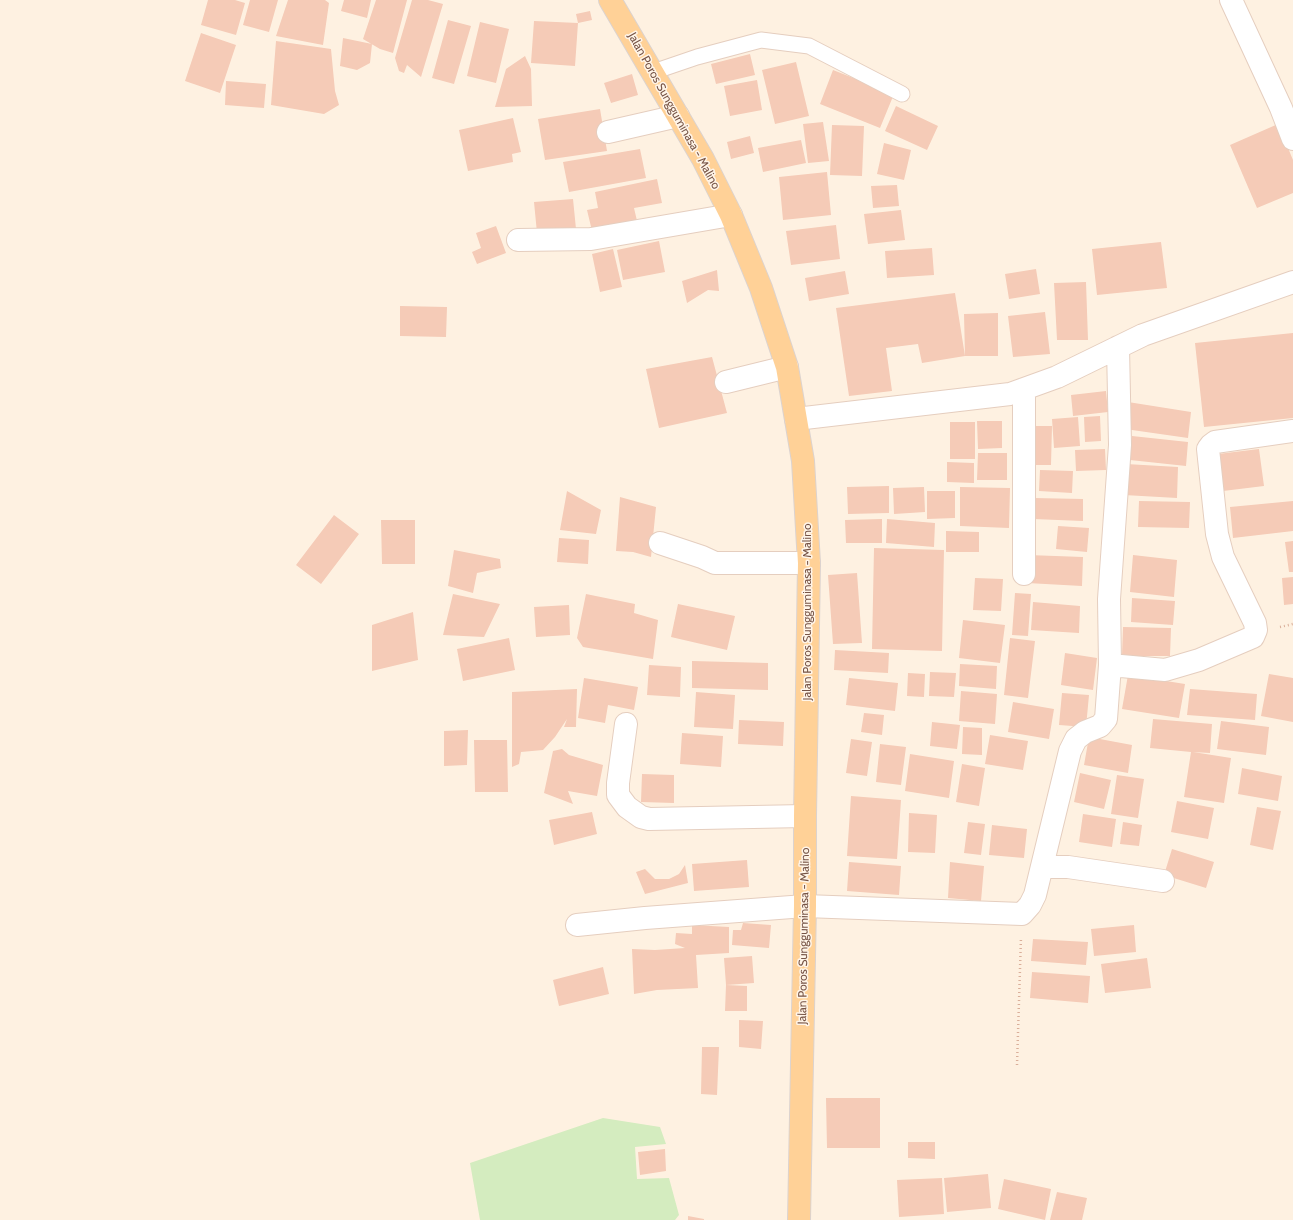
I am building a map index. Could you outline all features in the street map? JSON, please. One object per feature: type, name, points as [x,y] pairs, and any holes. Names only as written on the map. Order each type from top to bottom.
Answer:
[{"type":"main road","name":"Jalan Poros Sungguminasa - Malino","points":[[610,0],[703,159],[731,215],[761,288],[787,367],[803,461],[809,563],[805,906],[799,1220]]},
{"type":"street","points":[[1231,0],[1293,139]]},
{"type":"street","points":[[608,132],[678,116]]},
{"type":"street","points":[[518,240],[591,239],[731,215]]},
{"type":"street","points":[[796,419],[1010,394],[1057,377],[1143,335],[1293,282]]},
{"type":"street","points":[[577,926],[645,918],[805,906],[1022,914],[1030,905],[1035,896],[1070,751],[1076,739],[1085,732],[1100,726],[1106,719],[1110,665],[1109,598],[1120,445],[1118,347]]},
{"type":"street","points":[[726,382],[787,367]]},
{"type":"street","points":[[1024,389],[1024,574]]},
{"type":"street","points":[[1110,665],[1165,670],[1199,660],[1253,637],[1256,630],[1255,623],[1223,557],[1217,534],[1208,449],[1215,442],[1293,431]]},
{"type":"street","points":[[660,543],[715,563],[809,563]]},
{"type":"street","points":[[626,724],[618,783],[618,795],[627,807],[641,817],[649,819],[805,816]]},
{"type":"street","points":[[1043,866],[1068,867],[1163,881]]},
{"type":"lane","points":[[653,72],[697,57],[761,40],[809,46],[902,94]]},
{"type":"path","points":[[1017,1065],[1022,914]]},
{"type":"green space","points":[[603,1118],[660,1127],[666,1144],[635,1147],[637,1179],[669,1178],[679,1215],[675,1220],[480,1220],[470,1163]]},
{"type":"building","points":[[208,0],[235,0],[245,3],[236,35],[201,25]]},
{"type":"building","points":[[250,0],[278,0],[269,32],[243,25]]},
{"type":"building","points":[[288,0],[325,0],[329,3],[323,45],[276,36]]},
{"type":"building","points":[[344,0],[371,0],[367,18],[341,11]]},
{"type":"building","points":[[376,0],[407,0],[393,53],[380,49],[363,39]]},
{"type":"building","points":[[412,0],[428,0],[443,4],[421,77],[407,65],[404,73],[399,71],[395,58]]},
{"type":"building","points":[[590,11],[592,20],[578,23],[576,14]]},
{"type":"building","points":[[448,20],[471,26],[454,84],[432,78]]},
{"type":"building","points":[[534,21],[578,23],[575,66],[531,63]]},
{"type":"building","points":[[480,22],[509,29],[496,83],[467,76]]},
{"type":"building","points":[[201,33],[236,45],[220,93],[185,81]]},
{"type":"building","points":[[343,38],[372,44],[370,63],[357,70],[340,66]]},
{"type":"building","points":[[276,41],[331,49],[335,91],[339,105],[324,114],[271,105]]},
{"type":"building","points":[[750,54],[755,75],[716,84],[711,64]]},
{"type":"building","points":[[525,56],[531,69],[532,106],[495,107],[506,69]]},
{"type":"building","points":[[796,62],[809,116],[775,124],[762,70]]},
{"type":"building","points":[[833,70],[894,94],[880,128],[820,104]]},
{"type":"building","points":[[632,74],[638,95],[611,103],[604,83]]},
{"type":"building","points":[[757,80],[762,110],[730,116],[724,86]]},
{"type":"building","points":[[226,81],[266,84],[264,108],[225,105]]},
{"type":"building","points":[[896,106],[938,126],[927,150],[885,131]]},
{"type":"building","points":[[600,109],[607,151],[545,160],[538,119]]},
{"type":"building","points":[[513,118],[521,152],[512,154],[513,162],[468,171],[459,130]]},
{"type":"building","points":[[823,122],[829,161],[808,163],[803,124]]},
{"type":"building","points":[[1278,124],[1293,160],[1293,193],[1257,208],[1230,145]]},
{"type":"building","points":[[832,125],[864,126],[862,176],[830,175]]},
{"type":"building","points":[[750,136],[754,153],[731,159],[727,142]]},
{"type":"building","points":[[801,140],[806,163],[763,172],[758,148]]},
{"type":"building","points":[[884,143],[911,150],[904,180],[877,174]]},
{"type":"building","points":[[640,149],[646,178],[569,192],[563,162]]},
{"type":"building","points":[[827,172],[831,215],[783,220],[779,177]]},
{"type":"building","points":[[657,179],[662,203],[634,208],[638,225],[593,235],[587,210],[598,208],[595,192]]},
{"type":"building","points":[[897,185],[899,206],[873,208],[871,186]]},
{"type":"building","points":[[573,199],[576,229],[537,233],[534,202]]},
{"type":"building","points":[[901,210],[905,240],[868,244],[864,214]]},
{"type":"building","points":[[836,225],[840,259],[791,265],[786,231]]},
{"type":"building","points":[[496,226],[506,253],[477,264],[472,252],[481,248],[476,233]]},
{"type":"building","points":[[659,241],[665,272],[623,280],[617,250]]},
{"type":"building","points":[[1161,242],[1167,288],[1097,295],[1092,249]]},
{"type":"building","points":[[932,248],[934,275],[887,278],[885,251]]},
{"type":"building","points":[[613,249],[622,287],[600,292],[592,254]]},
{"type":"building","points":[[1036,269],[1040,294],[1009,299],[1005,274]]},
{"type":"building","points":[[717,270],[719,291],[708,290],[687,303],[682,281]]},
{"type":"building","points":[[845,271],[849,294],[809,301],[805,278]]},
{"type":"building","points":[[1086,282],[1088,340],[1057,340],[1054,283]]},
{"type":"building","points":[[955,293],[965,356],[922,363],[918,344],[886,348],[892,391],[849,396],[836,308]]},
{"type":"building","points":[[400,306],[447,307],[446,337],[400,336]]},
{"type":"building","points":[[1045,312],[1050,354],[1013,357],[1008,316]]},
{"type":"building","points":[[998,313],[998,356],[965,356],[964,314]]},
{"type":"building","points":[[1293,333],[1293,418],[1204,427],[1195,343]]},
{"type":"building","points":[[712,357],[727,413],[659,428],[646,369]]},
{"type":"building","points":[[1106,391],[1108,412],[1073,416],[1071,395]]},
{"type":"building","points":[[1128,402],[1191,412],[1188,438],[1125,429]]},
{"type":"building","points":[[1100,416],[1101,441],[1085,442],[1084,417]]},
{"type":"building","points":[[1078,417],[1080,446],[1054,448],[1052,419]]},
{"type":"building","points":[[977,421],[1002,421],[1002,448],[978,449]]},
{"type":"building","points":[[950,422],[975,422],[975,459],[950,459]]},
{"type":"building","points":[[1031,426],[1052,426],[1051,465],[1031,465]]},
{"type":"building","points":[[1132,436],[1188,442],[1186,466],[1130,460]]},
{"type":"building","points":[[1105,449],[1106,470],[1076,471],[1075,450]]},
{"type":"building","points":[[1259,449],[1264,486],[1223,491],[1218,454]]},
{"type":"building","points":[[978,453],[1007,453],[1007,480],[977,480]]},
{"type":"building","points":[[947,462],[974,463],[974,483],[947,482]]},
{"type":"building","points":[[1126,464],[1178,467],[1177,498],[1124,495]]},
{"type":"building","points":[[1040,470],[1073,471],[1072,493],[1039,491]]},
{"type":"building","points":[[889,486],[889,513],[848,514],[847,487]]},
{"type":"building","points":[[924,487],[925,512],[894,514],[893,488]]},
{"type":"building","points":[[960,487],[1010,488],[1009,528],[960,526]]},
{"type":"building","points":[[567,491],[601,510],[596,534],[560,530]]},
{"type":"building","points":[[927,491],[955,491],[955,518],[927,519]]},
{"type":"building","points":[[620,497],[656,507],[651,557],[633,552],[616,551]]},
{"type":"building","points":[[1033,498],[1083,499],[1083,521],[1033,519]]},
{"type":"building","points":[[1139,501],[1190,502],[1189,528],[1138,527]]},
{"type":"building","points":[[1293,501],[1293,531],[1233,538],[1230,507]]},
{"type":"building","points":[[334,515],[359,534],[321,584],[296,565]]},
{"type":"building","points":[[882,519],[882,543],[846,543],[845,520]]},
{"type":"building","points":[[887,519],[935,523],[934,547],[886,543]]},
{"type":"building","points":[[381,520],[415,520],[415,564],[382,564]]},
{"type":"building","points":[[1058,526],[1089,528],[1087,552],[1056,549]]},
{"type":"building","points":[[946,531],[979,532],[979,552],[946,552]]},
{"type":"building","points":[[559,538],[589,540],[588,564],[557,562]]},
{"type":"building","points":[[1293,541],[1293,572],[1289,572],[1285,542]]},
{"type":"building","points":[[874,548],[944,550],[942,651],[872,649]]},
{"type":"building","points":[[454,550],[500,559],[501,568],[477,573],[473,593],[448,586]]},
{"type":"building","points":[[1028,555],[1083,557],[1082,586],[1027,583]]},
{"type":"building","points":[[1133,555],[1177,560],[1174,597],[1130,592]]},
{"type":"building","points":[[857,573],[862,643],[833,644],[828,575]]},
{"type":"building","points":[[1293,577],[1293,604],[1284,605],[1282,578]]},
{"type":"building","points":[[975,578],[1003,579],[1001,611],[973,610]]},
{"type":"building","points":[[1015,593],[1031,594],[1028,636],[1012,635]]},
{"type":"building","points":[[453,594],[500,604],[484,637],[443,635]]},
{"type":"building","points":[[586,594],[635,604],[634,613],[658,620],[653,659],[583,647],[577,638]]},
{"type":"building","points":[[1132,598],[1175,601],[1173,625],[1131,622]]},
{"type":"building","points":[[1033,602],[1080,606],[1079,633],[1031,630]]},
{"type":"building","points":[[678,604],[735,616],[727,650],[671,637]]},
{"type":"building","points":[[569,605],[570,635],[536,637],[534,607]]},
{"type":"building","points":[[413,612],[418,660],[372,671],[372,625]]},
{"type":"building","points":[[963,620],[1005,625],[1000,663],[959,658]]},
{"type":"building","points":[[1123,627],[1171,628],[1170,656],[1122,656]]},
{"type":"building","points":[[509,638],[515,670],[463,681],[457,649]]},
{"type":"building","points":[[1010,638],[1035,641],[1028,698],[1004,695]]},
{"type":"building","points":[[835,650],[889,653],[888,673],[834,670]]},
{"type":"building","points":[[1065,653],[1097,658],[1093,690],[1061,685]]},
{"type":"building","points":[[692,661],[768,663],[768,690],[692,688]]},
{"type":"building","points":[[960,664],[997,666],[996,689],[959,686]]},
{"type":"building","points":[[649,665],[681,667],[680,697],[647,695]]},
{"type":"building","points":[[930,672],[956,673],[954,697],[929,696]]},
{"type":"building","points":[[908,673],[925,674],[924,697],[907,696]]},
{"type":"building","points":[[1269,674],[1293,678],[1293,722],[1261,716]]},
{"type":"building","points":[[1128,675],[1185,684],[1179,718],[1122,709]]},
{"type":"building","points":[[584,678],[638,687],[634,710],[608,705],[605,723],[578,718]]},
{"type":"building","points":[[849,678],[898,683],[895,711],[846,705]]},
{"type":"building","points":[[577,689],[576,727],[564,727],[567,719],[555,737],[543,750],[521,752],[519,764],[512,767],[512,692]]},
{"type":"building","points":[[1190,689],[1257,694],[1255,720],[1187,715]]},
{"type":"building","points":[[961,691],[997,694],[995,724],[959,721]]},
{"type":"building","points":[[696,692],[735,695],[733,729],[694,727]]},
{"type":"building","points":[[1062,693],[1089,695],[1086,727],[1059,725]]},
{"type":"building","points":[[1013,702],[1054,709],[1049,739],[1008,732]]},
{"type":"building","points":[[864,713],[884,715],[882,735],[861,732]]},
{"type":"building","points":[[1153,719],[1212,724],[1210,753],[1193,752],[1231,758],[1224,803],[1184,797],[1191,752],[1150,748]]},
{"type":"building","points":[[739,720],[784,722],[783,746],[738,744]]},
{"type":"building","points":[[1221,721],[1269,727],[1266,755],[1217,749]]},
{"type":"building","points":[[932,722],[960,725],[957,749],[930,746]]},
{"type":"building","points":[[963,727],[982,728],[982,755],[962,754]]},
{"type":"building","points":[[468,730],[467,765],[444,766],[444,731]]},
{"type":"building","points":[[682,733],[723,736],[721,767],[680,764]]},
{"type":"building","points":[[990,735],[1028,741],[1023,770],[985,764]]},
{"type":"building","points":[[1089,737],[1132,745],[1128,773],[1084,765]]},
{"type":"building","points":[[851,739],[872,742],[867,776],[846,773]]},
{"type":"building","points":[[474,740],[507,740],[508,792],[475,792]]},
{"type":"building","points":[[880,744],[906,747],[901,785],[876,782]]},
{"type":"building","points":[[562,749],[569,755],[603,765],[597,796],[568,791],[573,804],[544,793],[553,751]]},
{"type":"building","points":[[910,754],[954,761],[949,798],[905,791]]},
{"type":"building","points":[[962,764],[985,768],[979,806],[956,802]]},
{"type":"building","points":[[1242,768],[1282,776],[1278,801],[1238,794]]},
{"type":"building","points":[[1080,773],[1111,780],[1104,809],[1074,802]]},
{"type":"building","points":[[642,774],[674,775],[674,803],[641,802]]},
{"type":"building","points":[[1117,775],[1144,779],[1138,818],[1111,814]]},
{"type":"building","points":[[851,796],[901,800],[897,859],[847,856]]},
{"type":"building","points":[[1177,801],[1214,808],[1208,839],[1171,832]]},
{"type":"building","points":[[1257,807],[1281,811],[1273,850],[1250,845]]},
{"type":"building","points":[[592,812],[597,834],[554,845],[549,820]]},
{"type":"building","points":[[909,813],[937,815],[935,853],[908,852]]},
{"type":"building","points":[[1083,814],[1116,819],[1112,847],[1079,842]]},
{"type":"building","points":[[968,822],[985,824],[981,855],[964,853]]},
{"type":"building","points":[[1123,822],[1142,825],[1139,846],[1120,844]]},
{"type":"building","points":[[992,825],[1027,829],[1024,858],[989,855]]},
{"type":"building","points":[[1172,849],[1214,862],[1206,888],[1164,875]]},
{"type":"building","points":[[747,860],[749,887],[694,891],[692,864]]},
{"type":"building","points":[[849,862],[901,866],[899,895],[847,891]]},
{"type":"building","points":[[950,862],[984,866],[981,901],[948,898]]},
{"type":"building","points":[[685,865],[688,883],[645,894],[636,872],[645,869],[655,879],[669,879],[679,874]]},
{"type":"building","points":[[743,923],[771,925],[769,948],[732,945],[733,930],[741,930]]},
{"type":"building","points":[[692,925],[729,927],[729,953],[696,955],[698,988],[657,990],[634,994],[632,949],[655,950],[685,948],[675,944],[676,933],[692,934]]},
{"type":"building","points":[[1134,925],[1136,952],[1094,956],[1091,929]]},
{"type":"building","points":[[1033,939],[1088,942],[1086,965],[1031,961]]},
{"type":"building","points":[[752,956],[754,983],[726,985],[724,958]]},
{"type":"building","points":[[1147,958],[1151,988],[1105,993],[1101,964]]},
{"type":"building","points":[[603,967],[609,994],[559,1006],[553,980]]},
{"type":"building","points":[[1032,972],[1090,976],[1088,1003],[1030,998]]},
{"type":"building","points":[[726,985],[747,986],[747,1011],[725,1011]]},
{"type":"building","points":[[739,1020],[763,1021],[761,1049],[739,1047]]},
{"type":"building","points":[[702,1047],[719,1047],[717,1095],[701,1094]]},
{"type":"building","points":[[826,1098],[880,1098],[880,1148],[827,1148]]},
{"type":"building","points":[[908,1142],[935,1142],[935,1159],[908,1158]]},
{"type":"building","points":[[665,1149],[666,1171],[640,1175],[638,1152]]},
{"type":"building","points":[[988,1174],[991,1208],[947,1212],[944,1178]]},
{"type":"building","points":[[942,1178],[944,1214],[899,1217],[897,1180]]},
{"type":"building","points":[[1004,1179],[1051,1189],[1045,1220],[998,1209]]},
{"type":"building","points":[[1057,1192],[1087,1198],[1082,1220],[1050,1220]]},
{"type":"building","points":[[688,1216],[704,1219],[704,1220],[688,1220]]}]
